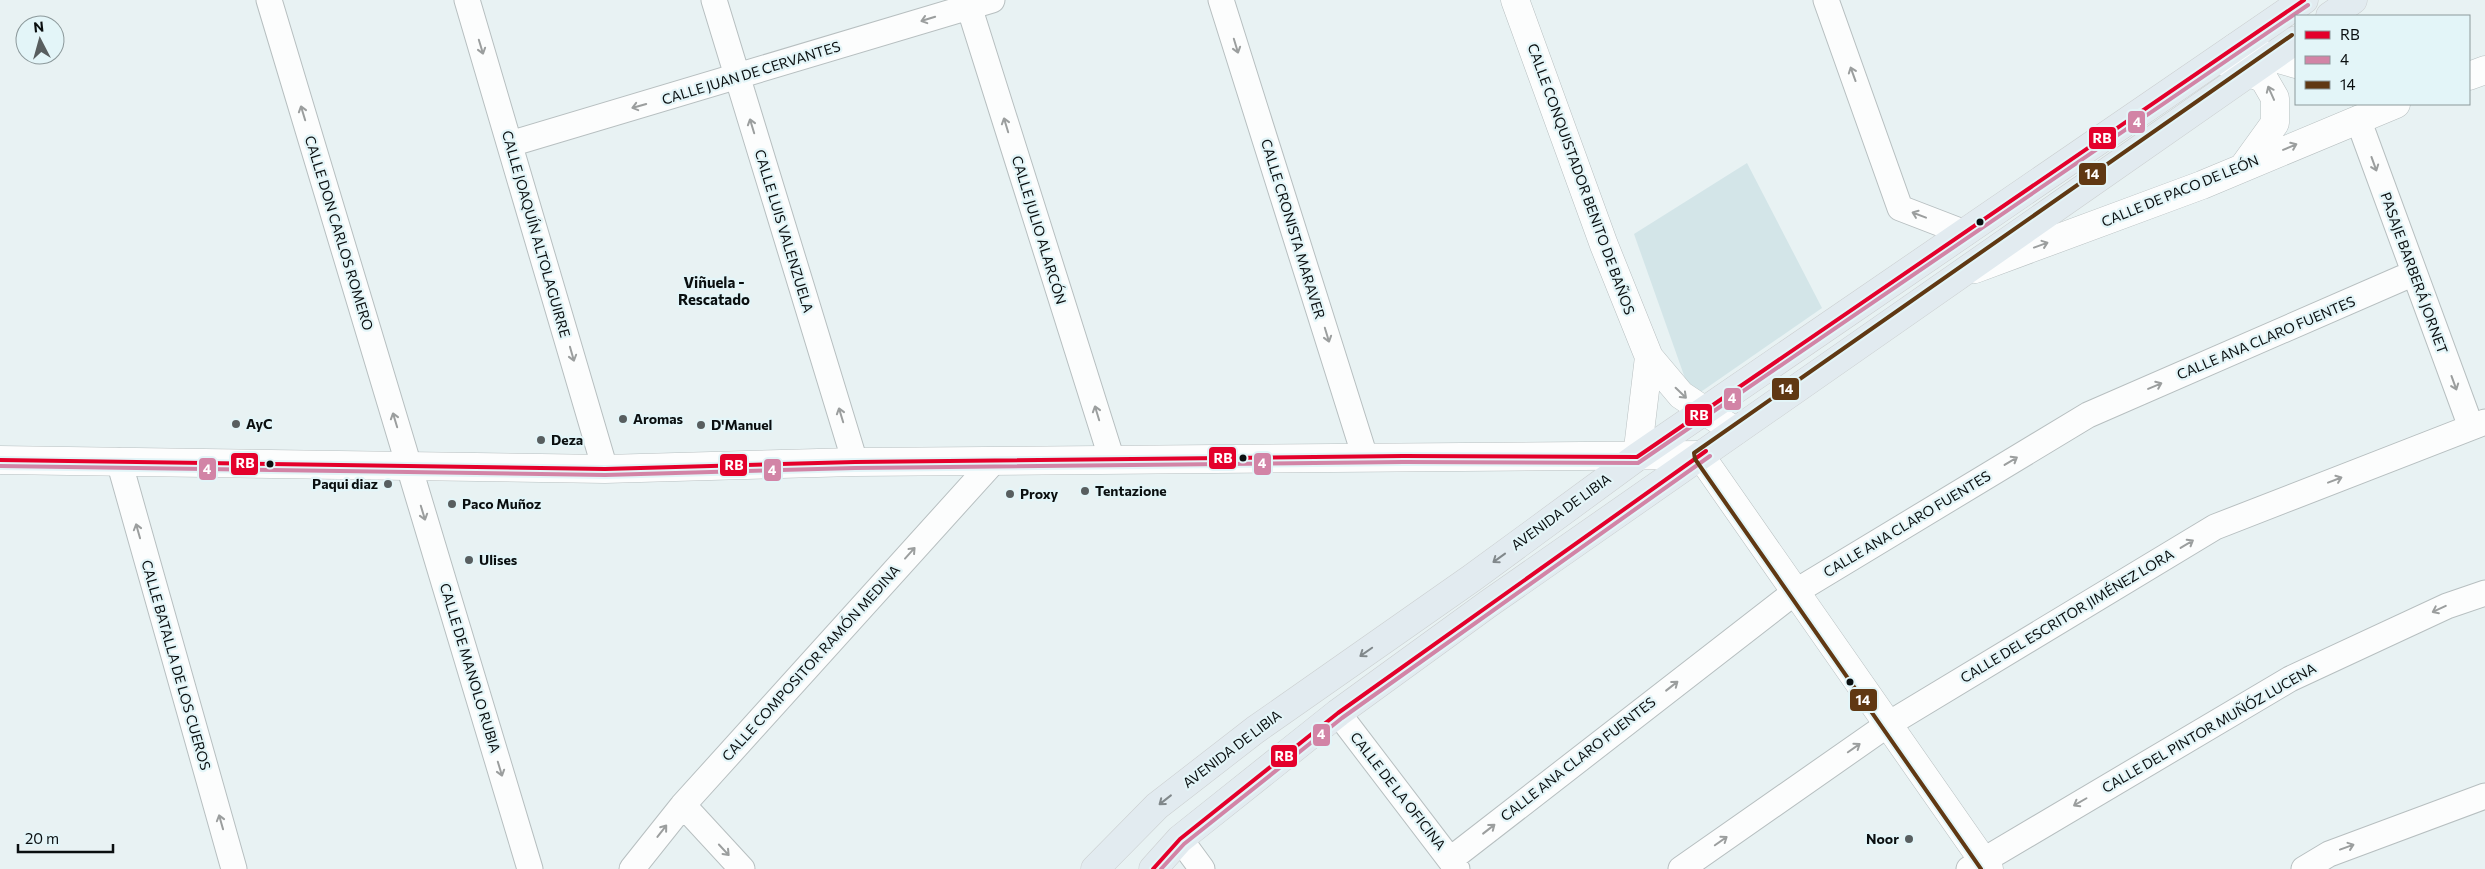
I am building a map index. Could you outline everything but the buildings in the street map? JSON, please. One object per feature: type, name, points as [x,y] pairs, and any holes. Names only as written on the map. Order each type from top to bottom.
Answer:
[{"type":"main road","name":"AVENIDA DE LIBIA","points":[[1095,869],[1157,806],[1255,730],[1472,578],[1637,457],[2304,0]]},
{"type":"main road","points":[[1153,869],[1180,838],[1338,713],[1734,431],[2249,73],[2284,60],[2295,42]]},
{"type":"street","name":"CALLE DON CARLOS ROMERO","points":[[269,0],[409,466]]},
{"type":"street","name":"CALLE JOAQUÍN ALTOLAGUIRRE","points":[[467,0],[606,468]]},
{"type":"street","name":"CALLE LUIS VALENZUELA","points":[[714,0],[855,462]]},
{"type":"street","name":"CALLE CRONISTA MARAVER","points":[[1221,0],[1366,458]]},
{"type":"street","name":"CALLE CONQUISTADOR BENITO DE BAÑOS","points":[[1515,0],[1600,236],[1649,357],[1681,395],[1734,431]]},
{"type":"street","points":[[1826,0],[1900,208],[1965,233]]},
{"type":"street","name":"CALLE JUAN DE CERVANTES","points":[[510,144],[737,78],[976,2]]},
{"type":"street","name":"CALLE JULIO ALARCÓN","points":[[976,2],[1112,460]]},
{"type":"street","points":[[2227,53],[2284,60]]},
{"type":"street","points":[[2227,53],[2249,73],[2264,79],[2275,98],[2275,124],[2244,166]]},
{"type":"street","points":[[2470,76],[2485,70]]},
{"type":"street","name":"CALLE DE PACO DE LEÓN","points":[[1962,274],[2202,185],[2356,111],[2390,105]]},
{"type":"street","name":"PASAJE BARBERÁ JORNET","points":[[2356,111],[2414,273],[2478,425]]},
{"type":"street","name":"CALLE ANA CLARO FUENTES","points":[[1454,864],[1795,592],[2088,414],[2414,273]]},
{"type":"street","name":"CALLE CONQUISTADOR BENITO DE BAÑOS","points":[[1637,457],[1649,357]]},
{"type":"street","name":"CALLE DEL ESCRITOR JIMÉNEZ LORA","points":[[1681,869],[1887,725],[2215,527],[2478,425]]},
{"type":"street","points":[[0,460],[606,468],[855,462],[1700,455],[1887,725],[1980,866]]},
{"type":"street","name":"CALLE BATALLA DE LOS CUEROS","points":[[119,461],[234,869]]},
{"type":"street","name":"CALLE COMPOSITOR RAMÓN MEDINA","points":[[632,869],[683,805],[994,461]]},
{"type":"street","name":"CALLE DE MANOLO RUBIA","points":[[409,466],[530,869]]},
{"type":"street","name":"CALLE DEL PINTOR MUÑÓZ LUCENA","points":[[1980,866],[2290,679],[2447,606],[2485,593]]},
{"type":"street","name":"CALLE DE LA OFICINA","points":[[1338,713],[1454,864]]},
{"type":"street","points":[[2304,869],[2329,854],[2485,796]]},
{"type":"street","points":[[683,805],[742,869]]},
{"type":"street","points":[[1180,838],[1202,869]]},
{"type":"shaded area","points":[[1747,163],[1822,308],[1692,398],[1634,234]]},
{"type":"transit line","name":"RB","points":[[0,460],[605,469],[855,462],[1403,456],[1637,457],[2304,0]]},
{"type":"transit line","name":"4","points":[[0,466],[605,475],[855,468],[1403,462],[1638,463],[2308,5]]},
{"type":"transit line","name":"14","points":[[1981,869],[1695,459],[1694,453],[2292,35]]},
{"type":"transit line","name":"RB","points":[[1153,869],[1180,839],[1338,713],[1706,451]]},
{"type":"transit line","name":"4","points":[[1161,869],[1184,844],[1342,718],[1710,456]]},
{"type":"place","name":"Aromas","points":[[623,419]]},
{"type":"place","name":"AyC","points":[[236,424]]},
{"type":"place","name":"D'Manuel","points":[[701,425]]},
{"type":"place","name":"Deza","points":[[541,440]]},
{"type":"place","name":"Paqui diaz","points":[[388,484]]},
{"type":"place","name":"Tentazione","points":[[1085,491]]},
{"type":"place","name":"Proxy","points":[[1010,494]]},
{"type":"place","name":"Paco Muñoz","points":[[452,504]]},
{"type":"place","name":"Ulises","points":[[469,560]]},
{"type":"place","name":"Noor","points":[[1909,839]]},
{"type":"district","name":"Viñuela - Rescatado","points":[[714,292]]}]
